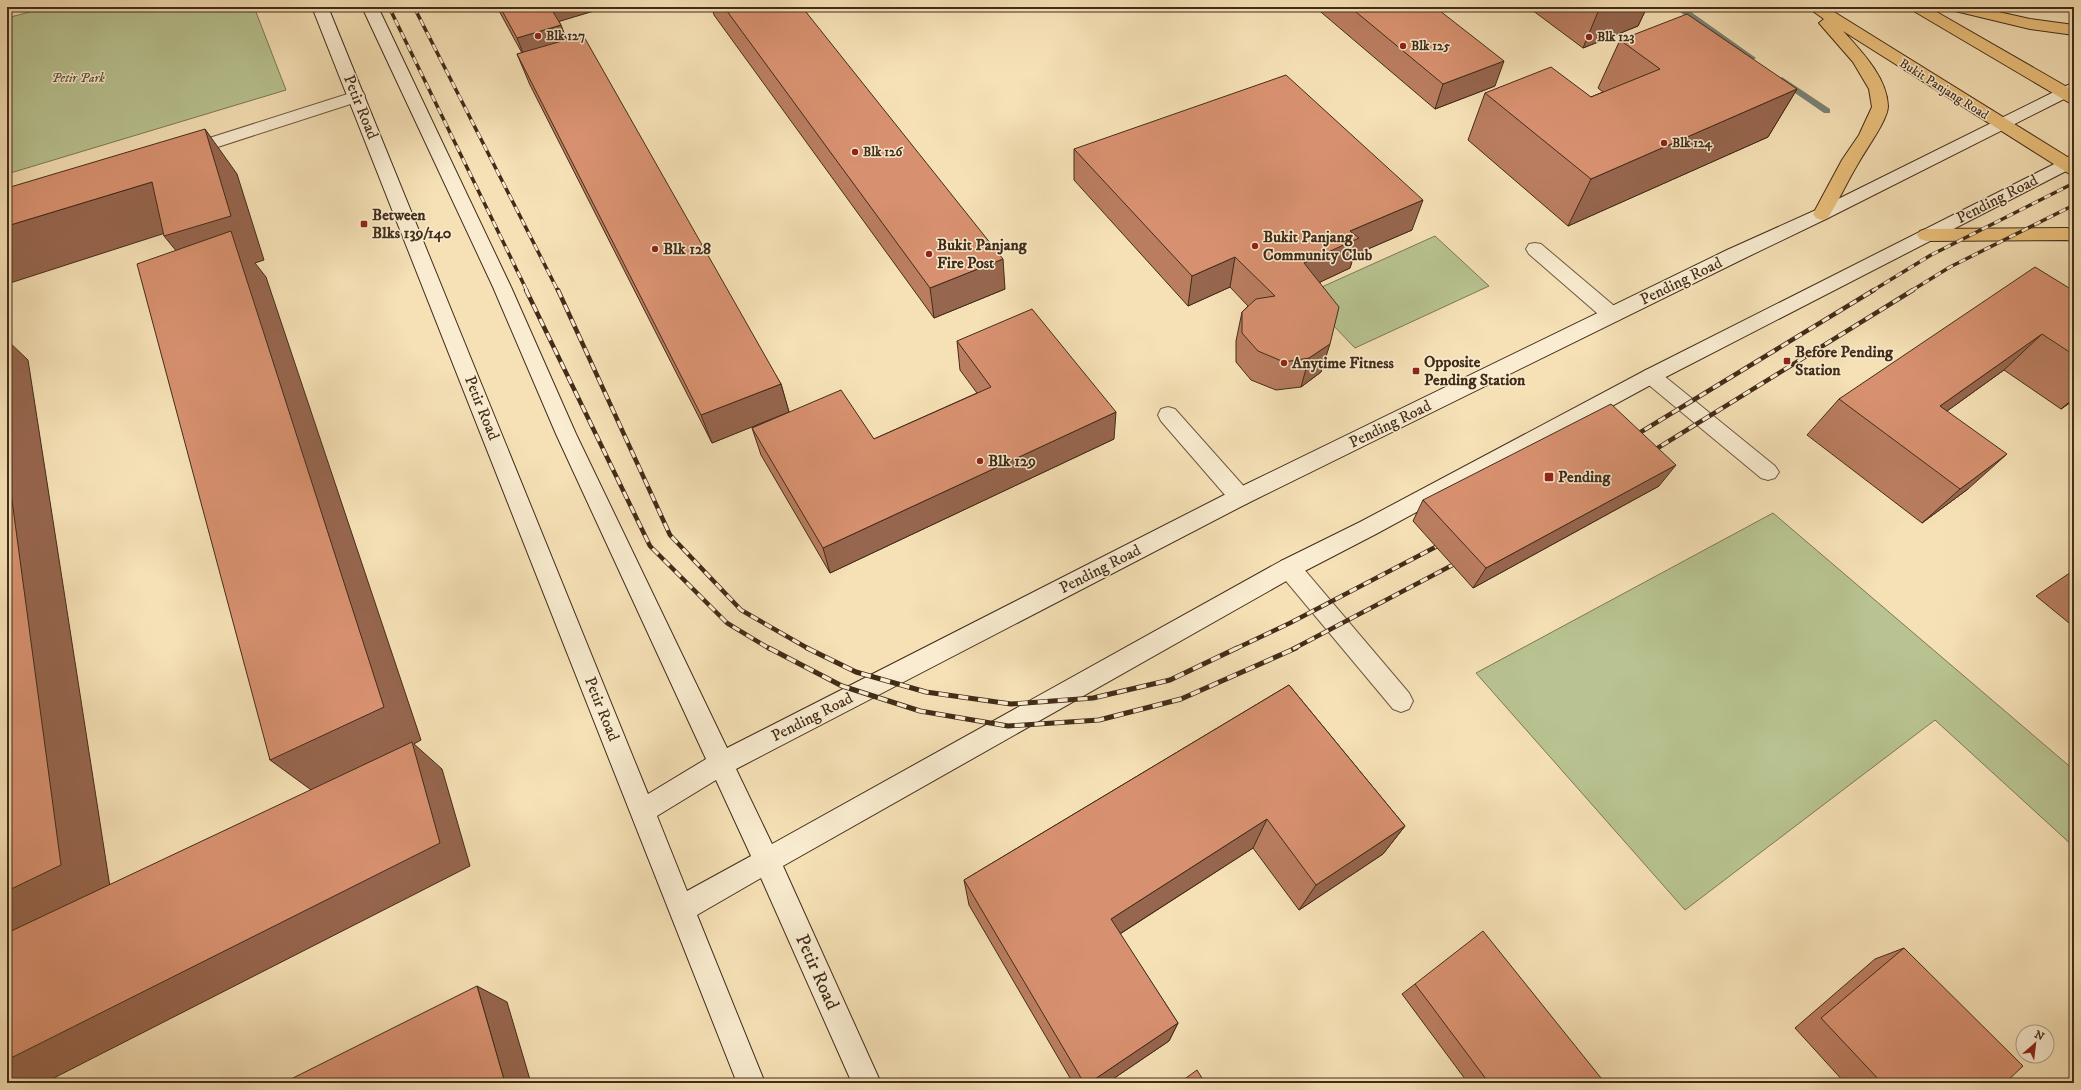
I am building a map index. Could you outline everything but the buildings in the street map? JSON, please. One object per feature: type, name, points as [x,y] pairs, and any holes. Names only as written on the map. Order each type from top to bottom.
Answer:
[{"type":"main road","name":"Petir Road","points":[[320,7],[643,810],[751,1083]]},
{"type":"main road","name":"Petir Road","points":[[370,7],[767,860],[867,1083]]},
{"type":"main road","points":[[1814,7],[1860,60],[1877,89],[1880,107],[1867,136],[1851,160],[1822,214]]},
{"type":"main road","name":"Bukit Panjang Road","points":[[1814,7],[2000,124],[2071,164]]},
{"type":"main road","points":[[1917,7],[2071,92]]},
{"type":"main road","points":[[1956,7],[2030,24],[2074,30]]},
{"type":"main road","name":"Pending Road","points":[[721,764],[1240,498],[1612,315],[1822,214],[2000,124],[2071,92]]},
{"type":"main road","points":[[168,157],[357,96]]},
{"type":"main road","name":"Pending Road","points":[[767,860],[1289,568],[1368,528],[1651,376],[1926,235],[2071,164]]},
{"type":"main road","points":[[1926,235],[2067,234],[2074,236]]},
{"type":"main road","points":[[1535,249],[1612,315]]},
{"type":"main road","points":[[1651,376],[1768,472]]},
{"type":"main road","points":[[1168,415],[1240,498]]},
{"type":"main road","points":[[1289,568],[1401,701]]},
{"type":"main road","points":[[643,810],[721,764]]},
{"type":"main road","points":[[681,909],[767,860]]},
{"type":"green space","name":"Petir Park","points":[[48,7],[254,7],[286,90],[7,174],[7,18]]},
{"type":"green space","points":[[1435,236],[1489,286],[1355,348],[1304,295]]},
{"type":"green space","points":[[1773,513],[2074,770],[2074,847],[1935,720],[1685,910],[1476,673]]},
{"type":"waterway","points":[[1678,7],[1751,58]]},
{"type":"waterway","points":[[1782,80],[1827,111]]},
{"type":"railway","points":[[389,7],[527,291]]},
{"type":"railway","points":[[414,7],[558,291]]},
{"type":"railway","points":[[1872,291],[1931,255],[2074,183]]},
{"type":"railway","points":[[1911,291],[1950,267],[2074,205]]},
{"type":"railway","points":[[526,290],[650,546],[727,623],[770,649]]},
{"type":"railway","points":[[558,290],[670,535],[741,610],[809,649]]},
{"type":"railway","points":[[1631,438],[1874,290]]},
{"type":"railway","points":[[1648,454],[1913,290]]},
{"type":"railway","points":[[1235,649],[1290,623],[1447,541]]},
{"type":"railway","points":[[1293,649],[1462,560]]},
{"type":"railway","points":[[769,648],[842,686],[920,711],[1008,726],[1099,720],[1181,699],[1296,648]]},
{"type":"railway","points":[[809,649],[856,672],[926,692],[1011,704],[1093,698],[1170,680],[1237,648]]},
{"type":"place","name":"Blk 127","points":[[538,36]]},
{"type":"place","name":"Blk 123","points":[[1589,37]]},
{"type":"place","name":"Blk 125","points":[[1403,46]]},
{"type":"place","name":"Blk 124","points":[[1664,143]]},
{"type":"place","name":"Blk 126","points":[[855,152]]},
{"type":"place","name":"Between Blks 139/140","points":[[364,224]]},
{"type":"place","name":"Bukit Panjang Community Club","points":[[1255,246]]},
{"type":"place","name":"Blk 128","points":[[655,249]]},
{"type":"place","name":"Bukit Panjang Fire Post","points":[[929,254]]},
{"type":"place","name":"Before Pending Station","points":[[1787,361]]},
{"type":"place","name":"Anytime Fitness","points":[[1284,363]]},
{"type":"place","name":"Opposite Pending Station","points":[[1416,371]]},
{"type":"place","name":"Blk 129","points":[[980,461]]},
{"type":"place","name":"Pending","points":[[1549,477]]}]
